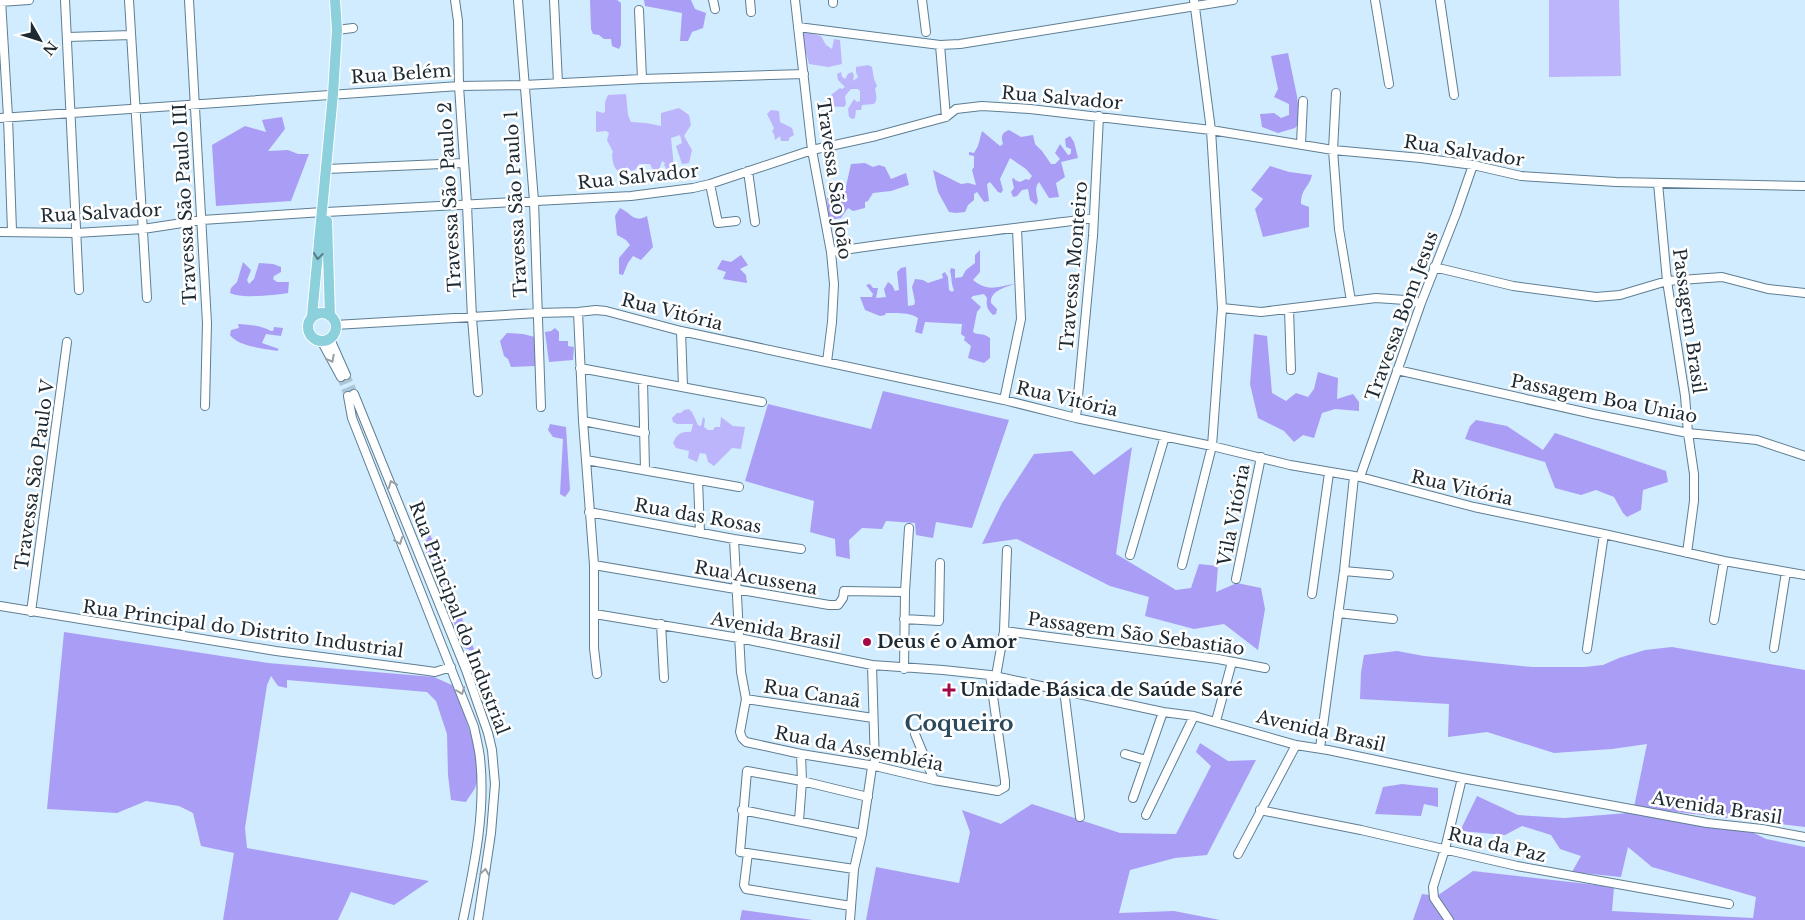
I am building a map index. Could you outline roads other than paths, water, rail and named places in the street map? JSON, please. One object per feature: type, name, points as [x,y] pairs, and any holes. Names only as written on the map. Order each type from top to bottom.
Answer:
[{"type":"main road","points":[[324,212],[330,316],[335,326],[334,333],[325,340],[315,339],[308,331],[309,320],[312,316],[326,190],[338,30],[335,0]]},
{"type":"main road","points":[[312,316],[321,313],[330,316]]},
{"type":"street","points":[[12,231],[4,117],[1,1],[29,0]]},
{"type":"street","points":[[65,0],[79,290]]},
{"type":"street","points":[[129,0],[147,298]]},
{"type":"street","name":"Travessa São Paulo III","points":[[189,0],[207,323],[205,406]]},
{"type":"street","name":"Travessa São Paulo 2","points":[[455,0],[458,20],[458,86],[478,392]]},
{"type":"street","name":"Travessa São Paulo 1","points":[[518,0],[534,202],[541,407]]},
{"type":"street","points":[[554,0],[558,82]]},
{"type":"street","points":[[713,0],[715,9]]},
{"type":"street","points":[[750,0],[751,12]]},
{"type":"street","name":"Travessa São João","points":[[795,0],[812,150],[831,252],[834,284],[827,362]]},
{"type":"street","points":[[922,0],[926,32]]},
{"type":"street","points":[[798,27],[940,45],[960,44],[1194,3],[1233,0]]},
{"type":"street","points":[[1374,0],[1389,84]]},
{"type":"street","points":[[1440,0],[1454,95]]},
{"type":"street","points":[[1182,565],[1212,446],[1222,308],[1211,130],[1194,3]]},
{"type":"street","points":[[639,10],[642,79]]},
{"type":"street","points":[[338,30],[353,28]]},
{"type":"street","points":[[68,38],[131,35]]},
{"type":"street","points":[[940,45],[946,117]]},
{"type":"street","name":"Rua Belém","points":[[4,117],[458,86],[804,74]]},
{"type":"street","points":[[1336,93],[1333,150],[1339,229],[1351,301]]},
{"type":"street","points":[[1301,144],[1304,101]]},
{"type":"street","name":"Rua Salvador","points":[[0,232],[76,233],[144,228],[202,220],[631,196],[710,184],[812,150],[876,136],[946,117],[956,109],[982,106],[1100,116],[1211,130],[1333,150],[1473,165],[1520,176],[1616,182],[1805,186]]},
{"type":"street","name":"Travessa Monteiro","points":[[1076,418],[1094,218],[1100,116]]},
{"type":"street","points":[[327,169],[464,163]]},
{"type":"street","name":"Travessa Bom Jesus","points":[[1320,748],[1357,477],[1473,165]]},
{"type":"street","points":[[748,171],[755,222]]},
{"type":"street","name":"Passagem Brasil","points":[[1658,183],[1667,281],[1686,396],[1688,433],[1694,474],[1694,501],[1687,553]]},
{"type":"street","points":[[710,184],[718,223],[736,221]]},
{"type":"street","points":[[831,252],[1094,218]]},
{"type":"street","points":[[1004,400],[1021,319],[1017,229]]},
{"type":"street","points":[[1434,267],[1512,286],[1596,297],[1620,295],[1667,281],[1722,277],[1768,289],[1805,293]]},
{"type":"street","points":[[1222,308],[1261,312],[1376,298],[1421,302]]},
{"type":"street","points":[[1290,309],[1291,370]]},
{"type":"street","name":"Rua Vitória","points":[[335,326],[596,310],[681,331],[1004,400],[1076,418],[1212,446],[1290,465],[1357,477],[1474,507],[1724,561],[1805,575]]},
{"type":"street","points":[[578,312],[583,421],[594,565],[594,648],[598,674]]},
{"type":"street","points":[[681,331],[683,387]]},
{"type":"street","points":[[325,340],[343,376]]},
{"type":"street","name":"Travessa São Paulo V","points":[[31,612],[68,342]]},
{"type":"street","points":[[580,368],[762,402]]},
{"type":"street","name":"Passagem Boa Uniao","points":[[1397,370],[1593,414],[1688,433],[1757,440],[1805,456]]},
{"type":"street","points":[[643,380],[645,470]]},
{"type":"street","name":"Rua Principal do Industrial","points":[[463,920],[478,834],[482,796],[480,758],[474,727],[352,418],[351,395],[363,411],[480,707],[492,750],[495,796],[492,832],[478,920]]},
{"type":"street","points":[[352,418],[363,411]]},
{"type":"street","points":[[583,421],[644,433]]},
{"type":"street","points":[[1130,555],[1165,436]]},
{"type":"street","name":"Vila Vitória","points":[[1236,579],[1261,457]]},
{"type":"street","points":[[586,460],[739,487]]},
{"type":"street","points":[[1312,594],[1329,473]]},
{"type":"street","points":[[698,480],[700,532]]},
{"type":"street","name":"Rua das Rosas","points":[[590,512],[734,539],[801,549]]},
{"type":"street","points":[[904,669],[904,619],[909,528]]},
{"type":"street","points":[[1587,649],[1604,534]]},
{"type":"street","points":[[734,539],[742,686],[746,699]]},
{"type":"street","points":[[993,676],[1004,631],[1007,550]]},
{"type":"street","points":[[1714,620],[1724,561]]},
{"type":"street","points":[[904,619],[939,620],[940,563]]},
{"type":"street","name":"Rua Acussena","points":[[594,565],[829,605],[838,605],[844,598],[844,591],[905,592]]},
{"type":"street","points":[[1344,571],[1389,575]]},
{"type":"street","points":[[1774,648],[1786,572]]},
{"type":"street","name":"Rua Principal do Distrito Industrial","points":[[0,606],[276,651],[435,672],[451,667]]},
{"type":"street","points":[[1338,613],[1393,619]]},
{"type":"street","name":"Avenida Brasil","points":[[595,614],[739,638],[872,666],[943,670],[993,676],[1163,712],[1194,716],[1296,745],[1320,748],[1462,778],[1707,824],[1762,829],[1805,837]]},
{"type":"street","points":[[662,624],[664,678]]},
{"type":"street","name":"Passagem São Sebastião","points":[[1004,631],[1265,668]]},
{"type":"street","points":[[1216,721],[1232,662]]},
{"type":"street","points":[[850,920],[854,869],[874,767],[872,666]]},
{"type":"street","name":"Rua da Assembléia","points":[[746,699],[740,732],[742,738],[753,744],[998,791],[1005,787],[1005,781],[993,676]]},
{"type":"street","points":[[1064,690],[1080,817]]},
{"type":"street","name":"Rua Canaã","points":[[746,699],[873,718]]},
{"type":"street","points":[[1133,798],[1163,712]]},
{"type":"street","points":[[1146,815],[1194,716]]},
{"type":"street","points":[[915,734],[934,780]]},
{"type":"street","points":[[1238,854],[1296,745]]},
{"type":"street","points":[[799,821],[802,754]]},
{"type":"street","points":[[1125,754],[1146,760]]},
{"type":"street","points":[[854,869],[740,852],[742,810],[747,770],[868,797]]},
{"type":"street","points":[[1449,920],[1433,894],[1435,879],[1445,849],[1462,778]]},
{"type":"street","points":[[482,796],[495,796]]},
{"type":"street","points":[[742,810],[862,834]]},
{"type":"street","name":"Rua da Paz","points":[[1260,810],[1517,866],[1729,904]]},
{"type":"street","points":[[748,853],[744,885],[746,889],[851,906]]},
{"type":"tunnel","points":[[346,375],[354,394]]},
{"type":"tunnel","points":[[341,377],[348,396]]},
{"type":"place","name":"Deus é o Amor","points":[[867,642]]},
{"type":"place","name":"Unidade Básica de Saúde Saré","points":[[949,690]]},
{"type":"district","name":"Coqueiro","points":[[959,723]]}]
